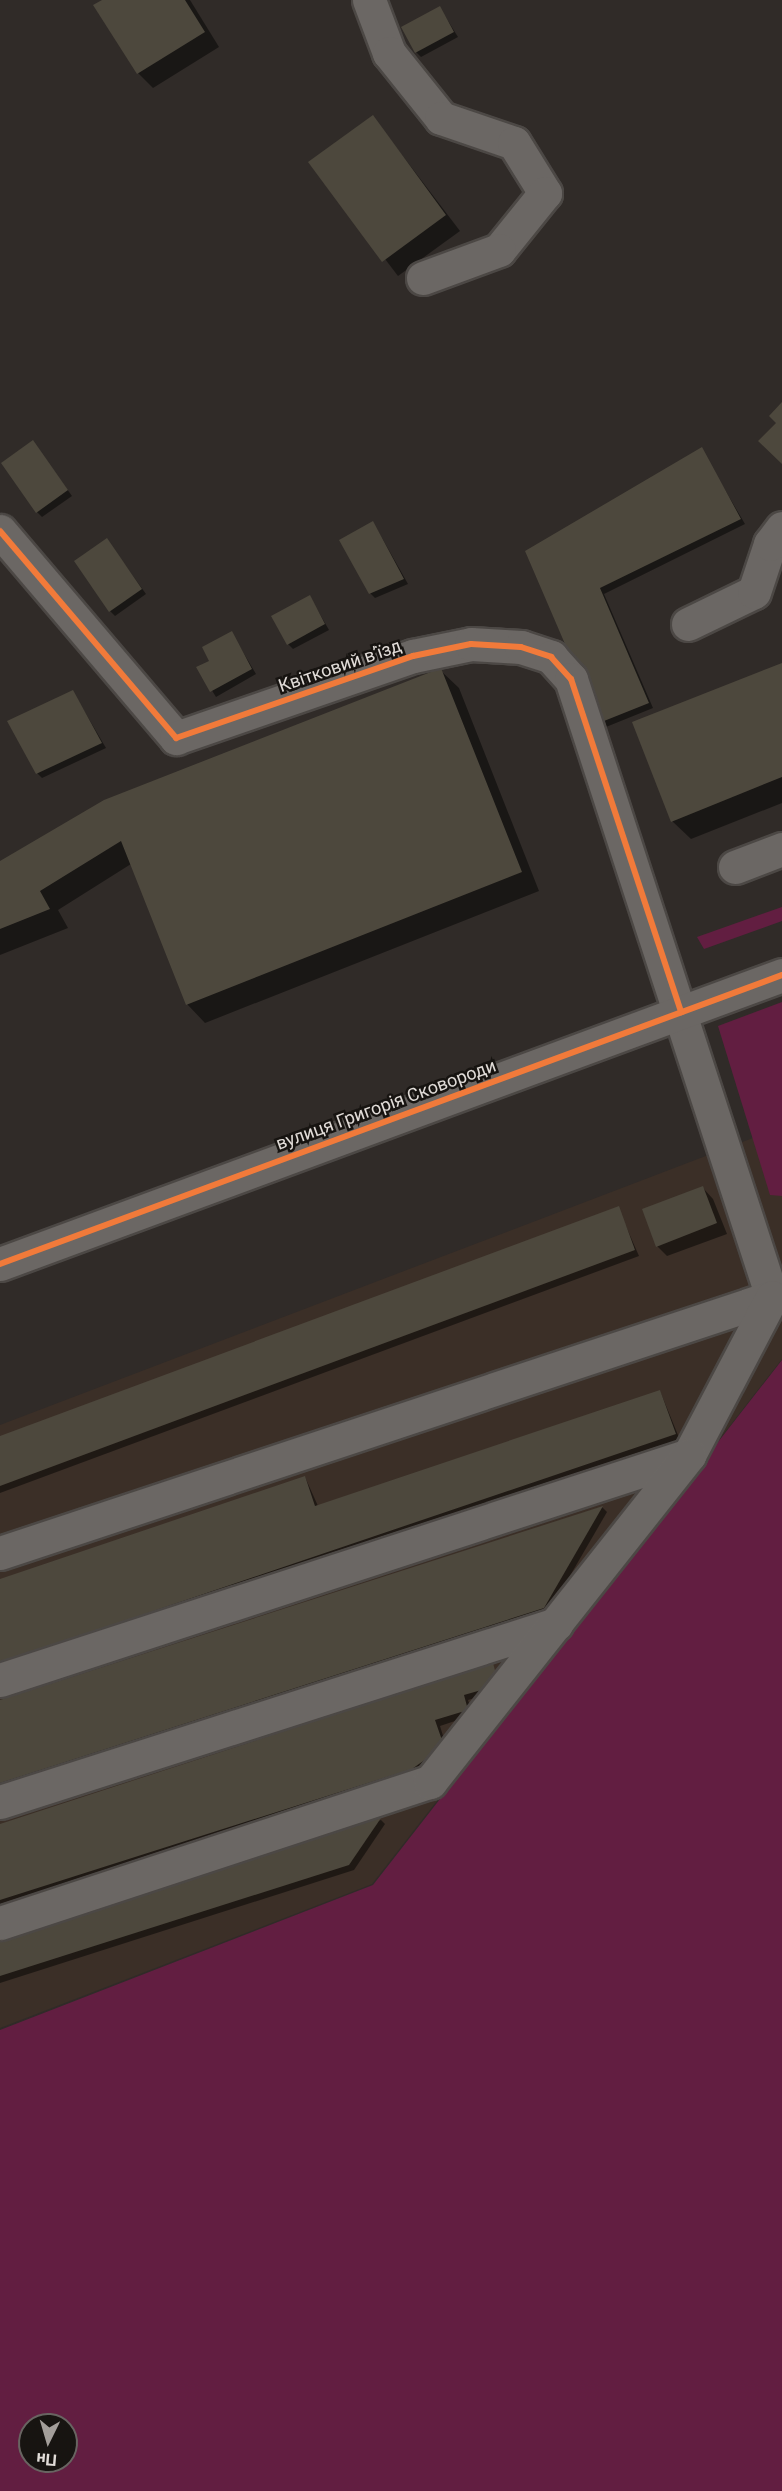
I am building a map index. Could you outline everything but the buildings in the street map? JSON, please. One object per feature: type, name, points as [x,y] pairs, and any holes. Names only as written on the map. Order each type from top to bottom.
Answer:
[{"type":"street","points":[[369,0],[389,53],[441,118],[514,143],[545,193],[499,250],[423,278]]},
{"type":"street","points":[[688,624],[754,592],[770,544],[782,528]]},
{"type":"street","name":"Квітковий в’їзд","points":[[0,531],[176,738],[413,657],[471,644],[521,647],[551,657],[571,679],[681,1012]]},
{"type":"street","points":[[735,867],[782,849]]},
{"type":"street","name":"вулиця Григорія Сковороди","points":[[0,1264],[782,975]]},
{"type":"street","points":[[0,1923],[430,1782],[689,1455],[772,1297],[681,1012]]},
{"type":"street","points":[[0,1552],[772,1297]]},
{"type":"street","points":[[0,1680],[689,1455]]},
{"type":"street","points":[[0,1802],[556,1624]]},
{"type":"shaded area","points":[[782,907],[782,921],[704,949],[697,937]]},
{"type":"shaded area","points":[[782,1002],[782,1196],[770,1195],[718,1026]]},
{"type":"shaded area","points":[[782,1127],[782,1359],[372,1884],[0,2028],[0,1425]]},
{"type":"shaded area","points":[[782,1360],[782,2491],[0,2491],[0,2030],[373,1885]]},
{"type":"cycle path","points":[[0,531],[176,738],[413,656],[471,644],[521,647],[551,657],[571,679],[681,1012]]},
{"type":"cycle path","points":[[0,1264],[782,975]]}]
